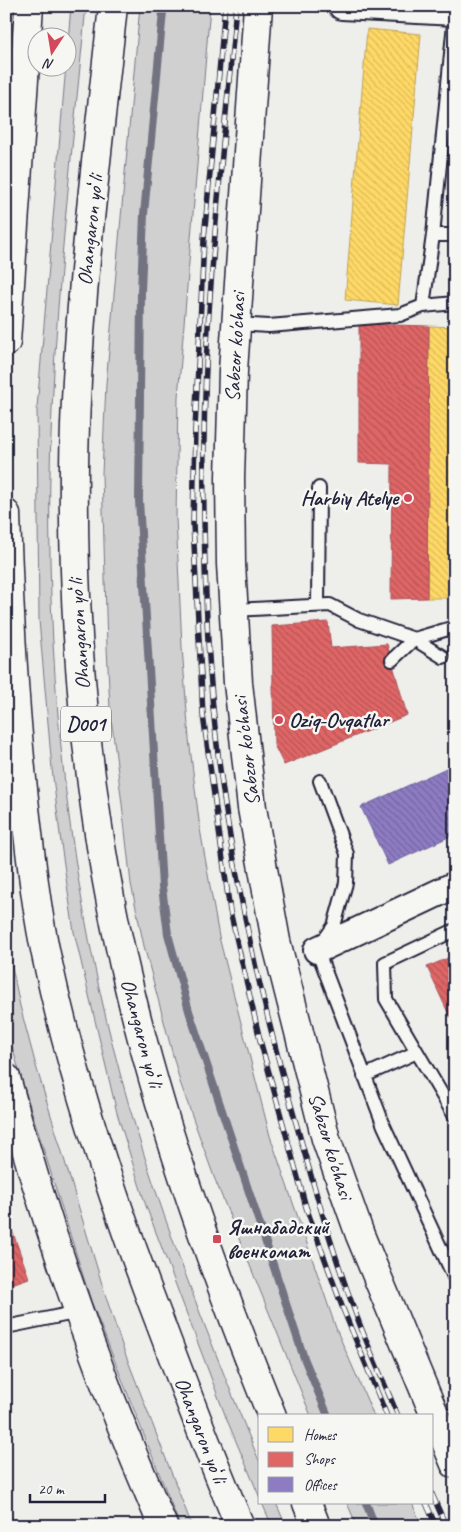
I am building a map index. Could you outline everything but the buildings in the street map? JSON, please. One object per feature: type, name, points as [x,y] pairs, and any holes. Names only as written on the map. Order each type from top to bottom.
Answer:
[{"type":"main road","points":[[6,342],[13,137],[29,6]]},
{"type":"main road","name":"Ohangaron yoʻli","points":[[113,6],[80,327],[76,408],[74,529],[80,672],[98,824],[113,912],[144,1046],[188,1194],[238,1332],[271,1414]]},
{"type":"main road","name":"Sabzor ko'chasi","points":[[258,6],[236,324],[230,478],[238,683],[252,808],[276,940],[300,1042],[326,1139],[342,1188],[455,1464]]},
{"type":"main road","name":"Ohangaron yoʻli","points":[[6,514],[8,638],[21,773],[32,870],[46,956],[64,1035],[101,1157],[138,1266],[210,1456],[240,1526]]},
{"type":"main road","points":[[6,1078],[20,1142],[79,1312],[112,1404],[163,1526]]},
{"type":"main road","points":[[307,1504],[316,1526]]},
{"type":"street","points":[[342,6],[455,12]]},
{"type":"street","points":[[316,950],[455,885]]},
{"type":"lane","points":[[423,306],[434,236],[455,12]]},
{"type":"lane","points":[[434,236],[455,235]]},
{"type":"lane","points":[[236,324],[269,326],[400,315],[423,306],[455,303]]},
{"type":"lane","points":[[318,605],[319,488]]},
{"type":"lane","points":[[234,610],[330,605],[359,620],[414,639],[443,657]]},
{"type":"lane","points":[[392,660],[414,639],[455,627]]},
{"type":"lane","points":[[320,781],[346,854],[346,883],[334,926],[316,950],[364,1076],[404,1172],[455,1279]]},
{"type":"lane","points":[[454,1115],[386,998],[385,963],[455,930]]},
{"type":"lane","points":[[364,1076],[417,1052]]},
{"type":"lane","points":[[6,1327],[79,1312]]},
{"type":"shaded area","points":[[71,6],[86,6],[58,308],[50,485],[53,638],[66,792],[76,868],[90,944],[120,1075],[174,1243],[258,1458],[258,1493],[227,1420],[146,1206],[117,1113],[74,932],[52,769],[39,620],[37,408],[65,78],[78,78],[78,28],[69,28]]},
{"type":"shaded area","points":[[140,6],[210,6],[178,397],[176,518],[182,647],[189,739],[200,829],[219,937],[270,1136],[337,1331],[373,1414],[310,1414],[214,1177],[180,1082],[144,946],[131,884],[110,709],[102,474],[106,384]]},
{"type":"shaded area","points":[[6,937],[20,1006],[36,1066],[105,1294],[123,1348],[192,1526],[180,1526],[91,1301],[6,1025]]},
{"type":"shaded area","points":[[262,1504],[276,1504],[286,1526],[272,1526]]},
{"type":"shaded area","points":[[347,1504],[412,1504],[422,1526],[357,1526]]},
{"type":"waterway","points":[[163,12],[144,214],[141,292],[139,500],[162,887],[168,934],[189,1011],[304,1358],[327,1414]]},
{"type":"waterway","points":[[366,1504],[375,1526]]},
{"type":"railway","points":[[225,6],[204,239],[195,430],[193,524],[203,715],[230,911],[260,1040],[306,1207],[343,1309],[386,1414]]},
{"type":"railway","points":[[236,6],[213,260],[204,419],[206,604],[219,765],[239,888],[281,1070],[338,1265],[364,1336],[397,1414]]},
{"type":"railway","points":[[434,1499],[446,1526]]},
{"type":"railway","points":[[426,1504],[436,1526]]},
{"type":"place","name":"Harbiy Atelye","points":[[408,498]]},
{"type":"place","name":"Oziq-Ovqatlar","points":[[279,720]]},
{"type":"place","name":"Яшнабадский военкомат","points":[[217,1239]]}]
